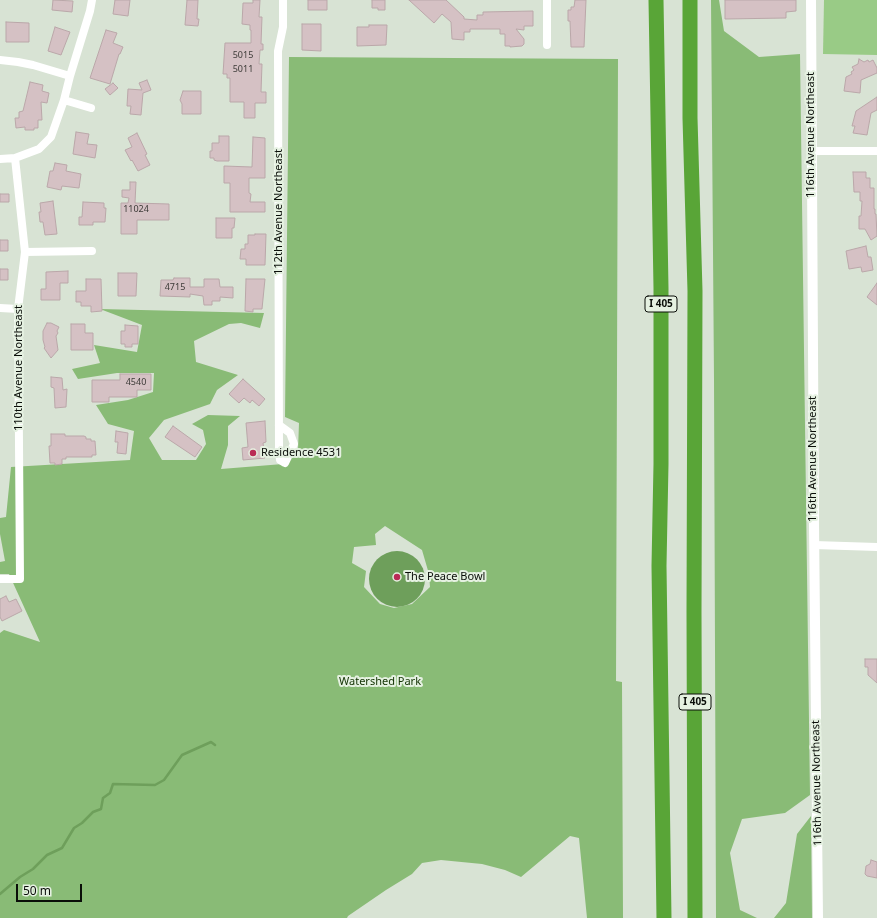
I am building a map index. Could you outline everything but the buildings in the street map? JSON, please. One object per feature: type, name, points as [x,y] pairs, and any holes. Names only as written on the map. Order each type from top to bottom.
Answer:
[{"type":"highway","name":"I 405","points":[[656,0],[661,288],[661,464],[659,566],[664,918]]},
{"type":"highway","name":"I 405","points":[[690,0],[690,118],[695,291],[695,918]]},
{"type":"street","points":[[0,159],[15,158],[39,149],[51,138],[64,100],[92,0]]},
{"type":"street","name":"112th Avenue Northeast","points":[[279,425],[278,51],[283,27],[283,0]]},
{"type":"street","points":[[547,0],[547,45]]},
{"type":"street","name":"116th Avenue Northeast","points":[[811,0],[818,918]]},
{"type":"street","points":[[0,60],[33,65],[70,76]]},
{"type":"street","points":[[64,100],[91,108]]},
{"type":"street","points":[[811,151],[877,151]]},
{"type":"street","name":"110th Avenue Northeast","points":[[0,580],[20,579],[18,309],[25,252],[15,158]]},
{"type":"street","points":[[25,252],[92,251]]},
{"type":"street","points":[[0,308],[18,309]]},
{"type":"street","points":[[814,545],[877,547]]},
{"type":"shaded area","points":[[824,0],[877,0],[877,55],[823,54]]},
{"type":"shaded area","name":"The Peace Bowl","points":[[397,551],[408,553],[417,559],[423,568],[425,579],[423,590],[417,599],[408,605],[397,607],[386,605],[377,599],[371,590],[369,579],[371,568],[377,559],[386,553]]},
{"type":"green space","points":[[711,0],[719,0],[724,31],[759,57],[800,54],[810,795],[785,813],[742,819],[730,853],[740,910],[757,918],[716,918]]},
{"type":"green space","name":"Watershed Park","points":[[289,57],[618,59],[616,681],[622,682],[623,918],[587,918],[579,838],[570,836],[521,877],[505,870],[482,864],[441,860],[422,863],[412,874],[386,890],[347,918],[0,918],[0,633],[4,630],[40,642],[9,574],[0,574],[0,562],[5,561],[0,534],[0,518],[6,517],[11,467],[130,460],[134,431],[108,424],[96,405],[128,400],[153,392],[154,373],[117,373],[78,379],[72,369],[100,363],[94,345],[137,352],[142,325],[100,309],[264,313],[260,328],[241,323],[229,324],[194,341],[196,362],[238,375],[217,390],[210,404],[164,420],[149,438],[162,460],[196,460],[206,444],[203,430],[192,424],[208,415],[240,416],[228,426],[228,445],[221,469],[283,464],[298,450],[299,423],[285,417]],"holes":[[[385,526],[422,550],[429,574],[430,587],[412,604],[394,608],[380,604],[364,587],[366,571],[352,563],[354,547],[376,545],[375,534]]]},
{"type":"green space","points":[[811,816],[812,918],[774,918],[786,903],[797,834]]},
{"type":"waterway","points":[[0,894],[20,877],[33,869],[47,855],[62,848],[74,828],[82,823],[93,812],[101,809],[103,798],[110,793],[113,784],[155,785],[164,780],[182,755],[211,742],[215,745]]},
{"type":"place","name":"Residence 4531","points":[[253,453]]},
{"type":"place","name":"The Peace Bowl","points":[[397,577]]}]
